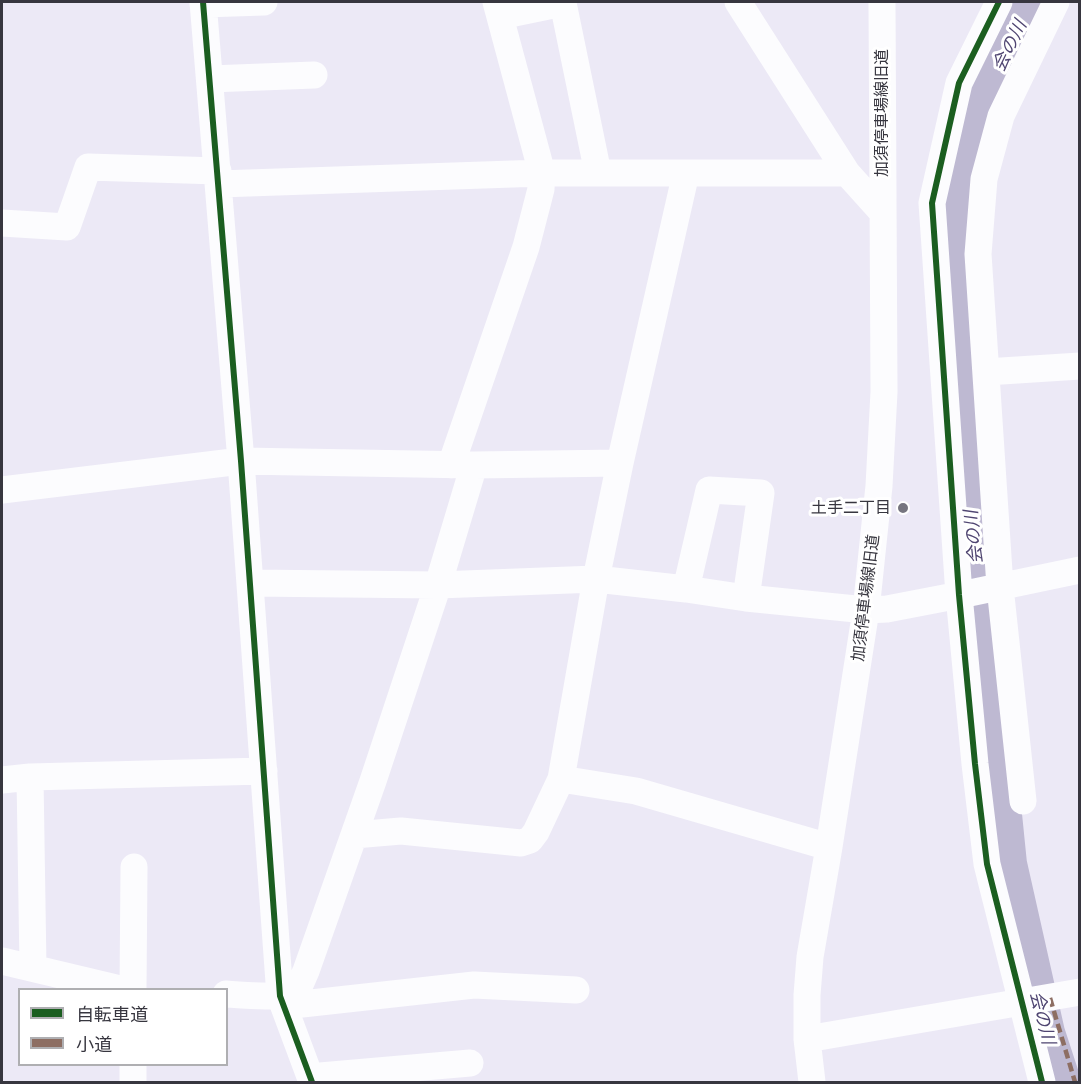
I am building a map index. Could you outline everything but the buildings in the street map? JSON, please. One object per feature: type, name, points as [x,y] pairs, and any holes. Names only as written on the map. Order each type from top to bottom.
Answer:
[{"type":"street","points":[[264,2],[203,3],[282,1001],[311,1081],[320,1076],[470,1063]]},
{"type":"street","points":[[738,2],[847,173],[883,213]]},
{"type":"street","name":"加須停車場線旧道","points":[[812,1083],[807,1039],[810,957],[830,848],[866,610],[879,486],[884,392],[882,2]]},
{"type":"street","points":[[999,2],[959,83],[932,203],[975,764],[987,864],[1032,1001],[1042,1083]]},
{"type":"street","points":[[1023,801],[998,588],[978,254],[984,179],[1000,116],[1056,2]]},
{"type":"street","points":[[282,1001],[294,992],[306,971],[438,585],[462,465],[541,189],[542,173],[498,9],[563,3],[598,173]]},
{"type":"street","points":[[210,79],[314,75]]},
{"type":"street","points":[[2,223],[67,227],[88,167],[218,177],[542,173],[847,173]]},
{"type":"street","points":[[354,835],[401,831],[522,843],[530,840],[536,832],[561,779],[596,579],[686,173]]},
{"type":"street","points":[[986,372],[1080,366]]},
{"type":"street","points":[[2,490],[241,461],[462,465],[620,463]]},
{"type":"street","points":[[686,589],[710,490],[761,493],[746,598]]},
{"type":"street","points":[[250,583],[438,585],[596,579],[866,610],[887,609],[962,595],[1080,570]]},
{"type":"street","points":[[2,780],[30,777],[264,771]]},
{"type":"street","points":[[30,777],[33,968]]},
{"type":"street","points":[[561,779],[636,791],[830,848]]},
{"type":"street","points":[[133,988],[134,867]]},
{"type":"street","points":[[2,961],[116,988]]},
{"type":"street","points":[[228,994],[282,1001],[474,985],[576,990]]},
{"type":"street","points":[[807,1039],[1080,992]]},
{"type":"street","points":[[133,1066],[133,1083]]},
{"type":"waterway","name":"会の川","points":[[1032,2],[969,129],[951,211],[968,479],[1007,864],[1045,1033],[1061,1082]]},
{"type":"marked path","points":[[1050,998],[1075,1082]]},
{"type":"cycle path","points":[[203,2],[241,461],[280,996],[312,1082]]},
{"type":"cycle path","points":[[999,2],[959,83],[932,203],[959,595],[987,864],[1042,1082]]},
{"type":"place","name":"土手二丁目","points":[[903,508]]}]
